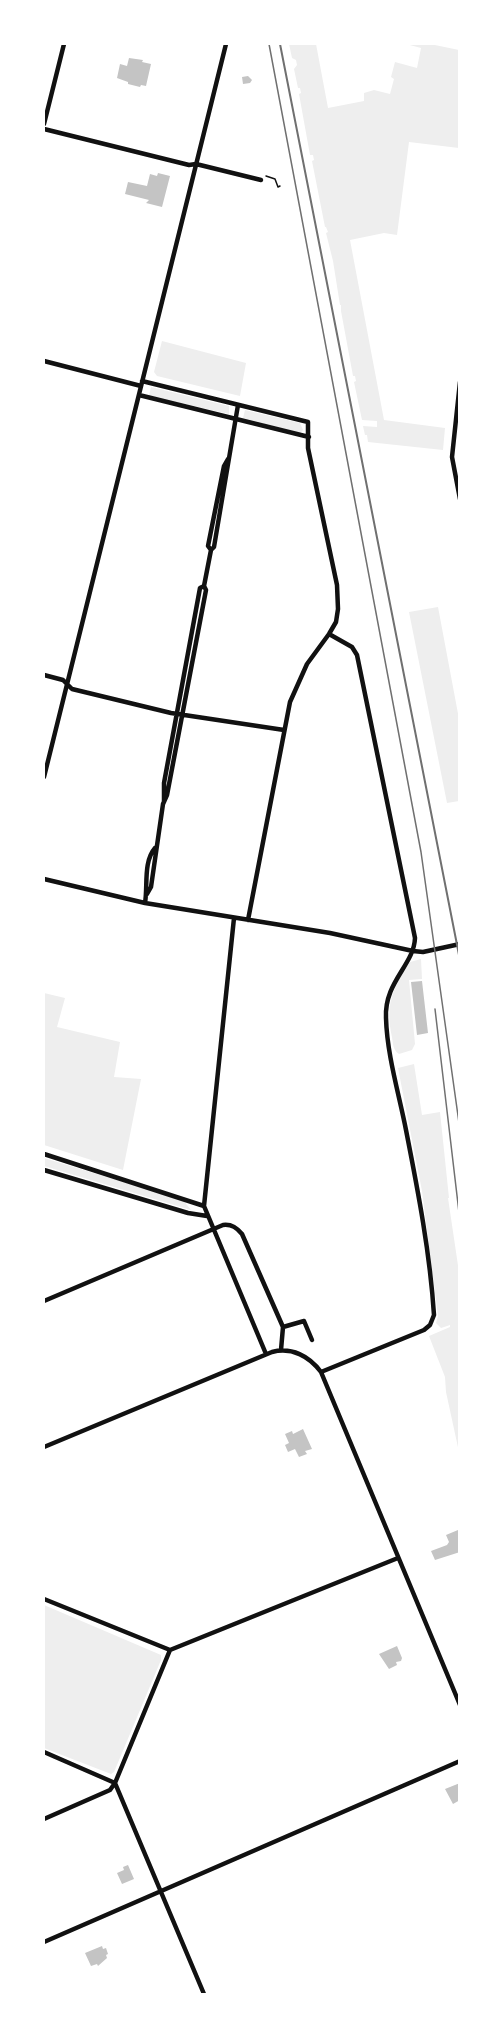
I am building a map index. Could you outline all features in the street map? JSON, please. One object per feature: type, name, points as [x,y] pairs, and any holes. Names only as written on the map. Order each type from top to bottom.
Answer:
[{"type":"street","points":[[44,124],[64,44]]},
{"type":"street","points":[[44,777],[226,44]]},
{"type":"street","points":[[44,129],[189,165],[196,164],[263,178]]},
{"type":"street","points":[[44,362],[308,422],[308,448],[337,585],[338,609],[336,622],[307,664],[290,702],[248,920]]},
{"type":"street","points":[[459,382],[452,452],[459,499]]},
{"type":"street","points":[[138,395],[309,437]]},
{"type":"street","points":[[145,903],[151,887],[157,854],[155,848],[206,590],[204,586],[211,550],[208,546],[238,405]]},
{"type":"street","points":[[453,437],[459,436]]},
{"type":"street","points":[[452,452],[459,452]]},
{"type":"street","points":[[321,1372],[424,1330],[430,1325],[434,1315],[420,1206],[393,1068],[386,1016],[388,998],[393,985],[413,951],[414,932],[357,655],[352,647],[329,634]]},
{"type":"street","points":[[44,675],[63,680],[72,689],[180,714],[284,730]]},
{"type":"street","points":[[44,879],[145,903],[330,933],[413,951],[423,952],[459,944]]},
{"type":"street","points":[[234,918],[204,1206],[266,1354]]},
{"type":"street","points":[[44,1154],[204,1206]]},
{"type":"street","points":[[44,1170],[188,1213],[207,1216]]},
{"type":"street","points":[[44,1301],[213,1230],[228,1225],[234,1226],[242,1234],[283,1328],[281,1350]]},
{"type":"street","points":[[283,1328],[304,1321],[312,1340]]},
{"type":"street","points":[[44,1448],[266,1354],[281,1350],[304,1355],[314,1362],[321,1372],[459,1705]]},
{"type":"street","points":[[44,1599],[170,1650],[398,1558]]},
{"type":"street","points":[[44,1819],[110,1791],[170,1650]]},
{"type":"street","points":[[44,1752],[115,1783],[204,1995]]},
{"type":"street","points":[[44,1942],[459,1761]]},
{"type":"path","points":[[263,178],[275,179],[278,187],[280,186]]},
{"type":"shaded area","points":[[289,44],[316,44],[328,108],[364,101],[364,93],[374,90],[390,94],[395,62],[417,68],[421,48],[406,44],[430,44],[459,50],[459,148],[409,142],[397,235],[384,233],[350,240],[384,420],[445,428],[443,450],[368,442],[367,435],[365,435],[363,426],[377,427],[377,421],[362,420],[326,233],[328,232],[325,227],[312,161],[314,160],[313,155],[310,155],[299,94],[301,93],[300,88],[298,88],[294,69],[297,65],[296,60],[292,58]]},
{"type":"shaded area","points":[[162,341],[246,363],[240,396],[157,376],[154,372]]},
{"type":"shaded area","points":[[151,387],[229,406],[229,414],[149,396]]},
{"type":"shaded area","points":[[245,410],[300,423],[303,430],[300,433],[243,418]]},
{"type":"shaded area","points":[[438,607],[459,719],[459,801],[447,803],[409,612]]},
{"type":"shaded area","points":[[421,959],[422,979],[409,980],[415,1044],[412,1050],[399,1054],[394,1047],[390,1026],[390,1006],[395,989],[410,962]]},
{"type":"shaded area","points":[[44,993],[65,998],[57,1027],[120,1042],[114,1077],[141,1079],[123,1170],[44,1145]]},
{"type":"shaded area","points":[[414,1064],[422,1115],[440,1112],[448,1198],[460,1279],[459,1452],[445,1377],[429,1336],[450,1325],[441,1328],[436,1323],[438,1316],[422,1191],[398,1068]]},
{"type":"shaded area","points":[[44,1158],[183,1200],[191,1210],[44,1166]]},
{"type":"shaded area","points":[[44,1605],[161,1655],[161,1660],[114,1772],[111,1774],[44,1748]]},
{"type":"building","points":[[129,58],[151,64],[146,86],[128,84],[117,78],[120,64],[127,66]]},
{"type":"building","points":[[248,76],[252,80],[250,83],[243,84],[242,77]]},
{"type":"building","points":[[158,173],[170,176],[162,207],[146,203],[149,200],[125,194],[128,182],[147,186],[150,174],[157,176]]},
{"type":"building","points":[[422,981],[428,1033],[417,1035],[411,982]]},
{"type":"building","points":[[303,1429],[312,1449],[305,1451],[307,1454],[299,1457],[295,1449],[288,1452],[285,1445],[289,1443],[285,1434],[292,1431],[293,1434]]},
{"type":"building","points":[[458,1530],[460,1552],[435,1560],[431,1551],[447,1545],[449,1542],[446,1535]]},
{"type":"building","points":[[397,1646],[401,1661],[396,1662],[397,1665],[389,1669],[379,1654]]},
{"type":"building","points":[[460,1783],[460,1800],[453,1804],[445,1789]]},
{"type":"building","points":[[128,1865],[134,1879],[122,1884],[117,1873]]},
{"type":"building","points":[[102,1946],[103,1949],[106,1948],[107,1958],[98,1966],[97,1964],[91,1966],[85,1953]]},
{"type":"tram line","points":[[269,44],[421,852],[460,1130]]},
{"type":"tram line","points":[[435,1009],[460,1221]]},
{"type":"railway","points":[[280,44],[460,960]]}]
